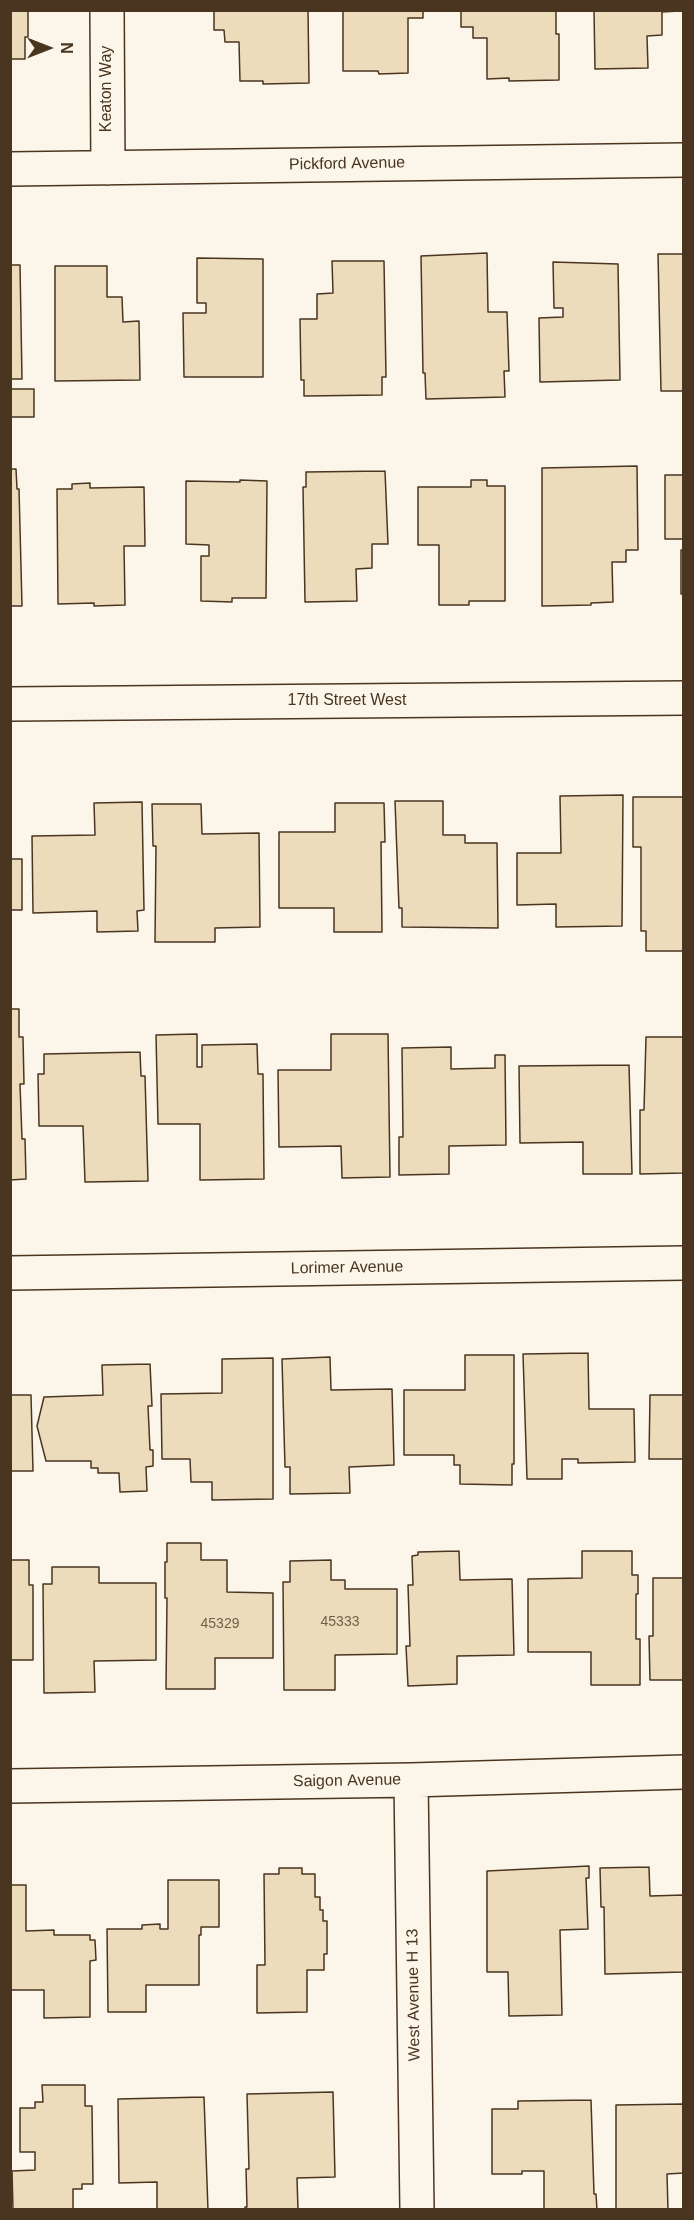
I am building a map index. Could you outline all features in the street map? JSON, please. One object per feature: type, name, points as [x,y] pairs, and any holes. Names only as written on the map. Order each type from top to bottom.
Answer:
[{"type":"street","name":"Keaton Way","points":[[107,10],[108,168]]},
{"type":"street","name":"Pickford Avenue","points":[[10,169],[684,160]]},
{"type":"street","name":"17th Street West","points":[[10,704],[684,698]]},
{"type":"street","name":"Lorimer Avenue","points":[[10,1273],[684,1263]]},
{"type":"street","name":"Saigon Avenue","points":[[10,1786],[411,1780],[684,1772]]},
{"type":"street","name":"West Avenue H 13","points":[[411,1780],[417,2210]]},
{"type":"building","points":[[10,10],[28,10],[25,59],[10,59]]},
{"type":"building","points":[[214,10],[308,10],[309,83],[263,84],[263,81],[240,81],[239,42],[225,42],[224,30],[214,30]]},
{"type":"building","points":[[343,10],[423,10],[423,18],[408,18],[408,73],[379,74],[378,71],[343,71]]},
{"type":"building","points":[[461,10],[556,10],[556,34],[559,34],[559,80],[487,79],[487,38],[473,38],[473,27],[461,27]]},
{"type":"building","points":[[594,10],[679,11],[662,12],[662,35],[647,36],[648,68],[595,69]]},
{"type":"building","points":[[487,253],[488,312],[507,312],[509,371],[504,371],[505,397],[426,399],[425,373],[423,373],[421,256]]},
{"type":"building","points":[[658,254],[684,254],[684,391],[661,391]]},
{"type":"building","points":[[197,258],[263,259],[263,377],[184,377],[183,313],[206,313],[206,303],[197,303]]},
{"type":"building","points":[[332,261],[384,261],[386,377],[382,377],[382,395],[304,396],[304,380],[301,380],[300,319],[317,319],[317,294],[333,293]]},
{"type":"building","points":[[553,262],[618,264],[620,380],[540,382],[539,318],[563,317],[563,308],[554,308]]},
{"type":"building","points":[[10,265],[20,265],[22,379],[10,379]]},
{"type":"building","points":[[55,266],[107,266],[107,297],[122,297],[123,322],[139,321],[140,380],[55,381]]},
{"type":"building","points":[[10,389],[34,389],[34,417],[10,417]]},
{"type":"building","points":[[637,466],[638,550],[626,550],[626,562],[612,562],[613,602],[542,606],[542,468]]},
{"type":"building","points":[[10,469],[16,469],[17,489],[19,489],[22,606],[10,606]]},
{"type":"building","points":[[385,471],[388,544],[372,544],[372,568],[356,569],[357,601],[305,602],[303,487],[306,487],[306,472]]},
{"type":"building","points":[[665,475],[684,475],[684,539],[665,539]]},
{"type":"building","points":[[240,480],[267,481],[266,598],[232,598],[232,602],[201,601],[201,556],[209,556],[209,545],[186,544],[186,481],[240,482]]},
{"type":"building","points":[[471,480],[487,480],[487,486],[505,486],[505,601],[469,601],[469,605],[439,605],[439,545],[418,545],[418,487],[471,487]]},
{"type":"building","points":[[90,483],[90,488],[144,487],[145,546],[124,546],[125,605],[58,604],[57,489],[72,489],[72,484]]},
{"type":"building","points":[[681,550],[684,550],[684,594],[681,594]]},
{"type":"building","points":[[623,795],[622,926],[556,927],[556,904],[517,905],[517,853],[561,853],[560,796]]},
{"type":"building","points":[[633,797],[684,797],[684,951],[646,951],[646,931],[641,931],[641,847],[633,847]]},
{"type":"building","points":[[395,801],[443,801],[443,835],[465,835],[465,843],[497,843],[498,928],[402,927],[402,908],[399,908]]},
{"type":"building","points":[[142,802],[144,910],[137,911],[138,931],[97,932],[97,911],[33,913],[32,836],[95,835],[94,803]]},
{"type":"building","points":[[335,803],[384,803],[385,842],[381,842],[382,932],[334,932],[334,908],[279,908],[279,832],[335,832]]},
{"type":"building","points":[[152,804],[201,804],[202,834],[259,833],[260,927],[215,928],[215,942],[155,942],[156,846],[153,846]]},
{"type":"building","points":[[10,859],[22,859],[22,910],[10,910]]},
{"type":"building","points":[[10,1009],[19,1009],[19,1037],[23,1037],[24,1084],[20,1084],[26,1179],[10,1180]]},
{"type":"building","points":[[197,1034],[197,1067],[202,1067],[202,1045],[257,1044],[258,1074],[263,1074],[264,1179],[200,1180],[200,1124],[158,1124],[156,1035]]},
{"type":"building","points":[[331,1034],[388,1034],[390,1177],[342,1178],[341,1146],[279,1147],[278,1070],[331,1070]]},
{"type":"building","points":[[646,1037],[684,1037],[684,1173],[640,1174],[640,1110],[644,1110]]},
{"type":"building","points":[[451,1047],[451,1069],[495,1068],[495,1055],[505,1055],[506,1145],[449,1146],[449,1174],[399,1175],[399,1137],[403,1137],[402,1048]]},
{"type":"building","points":[[140,1052],[141,1076],[145,1076],[148,1181],[85,1182],[83,1126],[39,1126],[38,1074],[44,1074],[44,1054]]},
{"type":"building","points":[[629,1065],[632,1174],[583,1174],[583,1142],[520,1143],[519,1066]]},
{"type":"building","points":[[588,1353],[589,1409],[634,1409],[635,1462],[578,1463],[578,1459],[562,1459],[562,1479],[527,1479],[523,1354]]},
{"type":"building","points":[[465,1355],[514,1355],[512,1485],[460,1484],[460,1465],[454,1465],[454,1455],[404,1455],[404,1390],[465,1390]]},
{"type":"building","points":[[330,1357],[331,1390],[392,1389],[394,1465],[349,1467],[350,1493],[290,1494],[290,1467],[285,1467],[282,1359]]},
{"type":"building","points":[[273,1358],[273,1499],[212,1500],[212,1482],[191,1482],[190,1459],[162,1459],[161,1394],[222,1393],[222,1359]]},
{"type":"building","points":[[150,1364],[152,1406],[148,1406],[153,1466],[146,1467],[147,1491],[120,1492],[119,1473],[98,1473],[98,1468],[91,1468],[91,1461],[46,1461],[37,1426],[44,1397],[103,1395],[102,1365]]},
{"type":"building","points":[[10,1395],[31,1395],[33,1471],[10,1471]]},
{"type":"building","points":[[650,1395],[684,1395],[684,1459],[649,1459]]},
{"type":"building","points":[[167,1543],[201,1543],[201,1560],[227,1560],[227,1592],[273,1593],[273,1658],[215,1658],[215,1689],[166,1689],[165,1562],[167,1562]]},
{"type":"building","points":[[459,1551],[460,1580],[512,1579],[514,1655],[457,1656],[457,1684],[408,1686],[406,1646],[410,1646],[408,1585],[413,1585],[412,1556],[418,1555],[418,1552]]},
{"type":"building","points":[[582,1551],[632,1551],[632,1575],[638,1575],[636,1639],[640,1639],[640,1685],[591,1685],[591,1652],[528,1652],[528,1579],[582,1578]]},
{"type":"building","points":[[10,1560],[29,1560],[29,1585],[33,1585],[33,1660],[10,1660]]},
{"type":"building","points":[[331,1560],[331,1580],[345,1580],[345,1589],[397,1589],[397,1654],[335,1655],[335,1690],[284,1690],[283,1582],[290,1582],[290,1561]]},
{"type":"building","points":[[52,1567],[99,1567],[99,1583],[156,1583],[156,1660],[94,1661],[95,1692],[44,1693],[43,1584],[52,1584]]},
{"type":"building","points":[[653,1578],[684,1578],[684,1680],[650,1680],[649,1636],[653,1636]]},
{"type":"building","points":[[589,1866],[589,1878],[586,1878],[588,1929],[560,1930],[562,2015],[509,2016],[508,1972],[487,1972],[487,1871]]},
{"type":"building","points":[[649,1867],[650,1896],[684,1895],[684,1972],[605,1974],[604,1907],[601,1907],[600,1868]]},
{"type":"building","points":[[279,1868],[302,1868],[302,1874],[315,1874],[315,1897],[320,1897],[323,1921],[327,1921],[327,1954],[324,1954],[324,1970],[307,1970],[307,2012],[257,2013],[257,1965],[265,1965],[264,1874],[279,1874]]},
{"type":"building","points":[[168,1880],[219,1880],[219,1927],[201,1927],[201,1935],[199,1935],[199,1985],[146,1985],[146,2012],[108,2012],[107,1929],[142,1929],[142,1925],[160,1924],[160,1929],[168,1929]]},
{"type":"building","points":[[10,1885],[26,1885],[26,1931],[54,1930],[54,1935],[90,1935],[90,1940],[95,1940],[96,1960],[90,1961],[90,2017],[44,2018],[44,1990],[10,1990]]},
{"type":"building","points":[[42,2085],[85,2085],[85,2106],[92,2106],[93,2184],[82,2184],[82,2189],[73,2189],[73,2210],[13,2210],[12,2171],[35,2170],[35,2152],[20,2152],[20,2108],[35,2108],[35,2102],[43,2102]]},
{"type":"building","points":[[333,2092],[335,2177],[297,2178],[298,2210],[245,2210],[247,2207],[246,2169],[249,2169],[247,2094]]},
{"type":"building","points":[[204,2097],[208,2210],[157,2210],[157,2182],[119,2183],[118,2099]]},
{"type":"building","points":[[591,2100],[594,2194],[596,2194],[597,2210],[544,2210],[544,2171],[492,2174],[492,2109],[518,2109],[518,2101]]},
{"type":"building","points":[[684,2104],[684,2173],[667,2174],[668,2210],[616,2210],[616,2105]]}]
